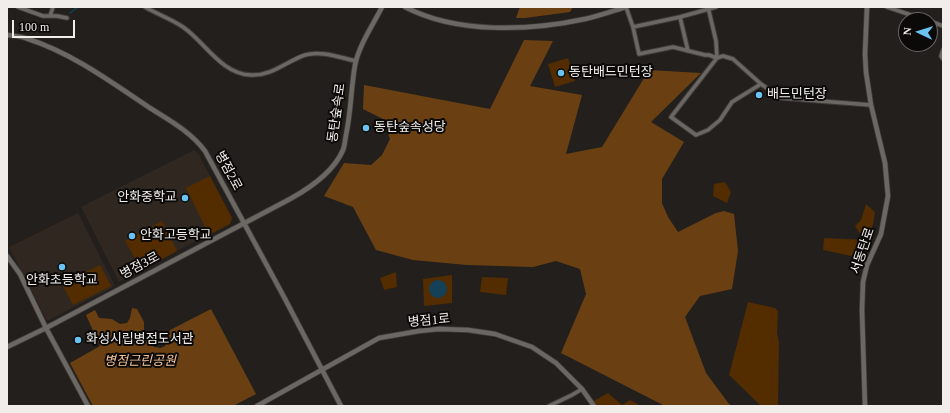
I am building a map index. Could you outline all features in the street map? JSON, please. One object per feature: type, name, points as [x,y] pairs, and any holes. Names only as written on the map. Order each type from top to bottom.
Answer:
[{"type":"street","points":[[18,7],[43,16],[67,18]]},
{"type":"street","points":[[50,16],[53,7]]},
{"type":"street","points":[[145,7],[182,26],[200,40],[225,66],[240,74],[252,75],[275,71],[305,55],[312,54],[324,54],[356,61]]},
{"type":"street","name":"동탄숲속로","points":[[243,223],[304,191],[338,160],[344,148],[356,61],[382,7]]},
{"type":"street","points":[[405,7],[414,12],[452,23],[536,27],[586,19],[626,7],[633,27],[639,54],[673,47],[717,58],[722,56],[732,58],[761,84],[781,98],[872,105]]},
{"type":"street","points":[[633,27],[680,17],[716,7]]},
{"type":"street","name":"서동탄로","points":[[865,406],[862,310],[863,282],[867,265],[881,234],[888,196],[886,163],[872,105],[865,54],[867,7]]},
{"type":"street","points":[[887,7],[902,12]]},
{"type":"street","points":[[708,8],[716,41],[717,58],[671,117],[696,135],[708,130],[720,120],[732,102],[761,84]]},
{"type":"street","points":[[680,17],[688,51]]},
{"type":"street","name":"병점2로","points":[[7,35],[27,38],[90,68],[198,141],[205,151],[341,406]]},
{"type":"street","points":[[943,50],[941,56],[943,59]]},
{"type":"street","name":"병점3로","points":[[7,347],[46,328],[243,223]]},
{"type":"street","points":[[7,256],[20,274],[46,328],[88,406]]},
{"type":"street","name":"병점1로","points":[[257,406],[379,338],[439,329],[468,330],[495,334],[532,347],[556,363],[582,389],[594,406]]},
{"type":"street","points":[[549,406],[582,389]]},
{"type":"shaded area","name":"동탄배드민턴장","points":[[568,58],[575,81],[555,87],[548,64]]},
{"type":"shaded area","points":[[194,150],[199,155],[232,218],[230,224],[119,282],[81,207]]},
{"type":"shaded area","points":[[210,176],[232,218],[230,224],[209,235],[186,188]]},
{"type":"shaded area","points":[[725,182],[731,192],[727,203],[713,196],[714,184]]},
{"type":"shaded area","points":[[866,204],[875,212],[871,230],[863,238],[855,226],[861,220]]},
{"type":"shaded area","name":"안화초등학교","points":[[78,213],[115,286],[47,321],[9,247]]},
{"type":"shaded area","points":[[162,221],[177,251],[142,270],[125,241]]},
{"type":"shaded area","points":[[824,238],[868,240],[861,258],[823,250]]},
{"type":"shaded area","points":[[100,265],[111,286],[73,305],[62,284]]},
{"type":"shaded area","points":[[396,272],[397,287],[384,290],[380,278]]},
{"type":"shaded area","points":[[452,275],[452,303],[424,306],[423,279]]},
{"type":"shaded area","points":[[482,277],[508,278],[506,295],[480,292]]},
{"type":"shaded area","points":[[748,302],[775,308],[778,311],[778,406],[761,406],[729,375]]},
{"type":"shaded area","points":[[608,393],[622,405],[630,400],[641,406],[597,406],[594,401]]},
{"type":"green space","points":[[520,7],[573,7],[570,12],[516,18]]},
{"type":"green space","points":[[524,40],[553,41],[530,86],[582,95],[566,154],[602,147],[649,70],[701,73],[651,122],[684,142],[662,179],[662,203],[668,217],[678,232],[716,213],[724,211],[734,214],[738,251],[732,289],[700,296],[685,317],[706,373],[732,406],[665,406],[561,353],[586,294],[580,269],[556,261],[533,267],[467,265],[413,260],[376,250],[353,207],[324,196],[344,163],[371,165],[382,155],[390,139],[383,119],[363,109],[364,85],[490,109]]},
{"type":"green space","name":"병점근린공원","points":[[132,308],[137,309],[144,322],[144,335],[154,347],[161,348],[165,346],[170,330],[211,309],[256,394],[233,406],[93,406],[70,363],[100,346],[86,315],[95,310],[99,318],[112,319],[120,324],[127,323],[130,318]]},
{"type":"water","points":[[438,280],[444,283],[447,289],[444,295],[438,298],[432,295],[429,289],[432,283]]},
{"type":"waterway","points":[[70,13],[78,7]]},
{"type":"place","name":"동탄배드민턴장","points":[[561,73]]},
{"type":"place","name":"배드민턴장","points":[[759,95]]},
{"type":"place","name":"동탄숲속성당","points":[[366,128]]},
{"type":"place","name":"안화중학교","points":[[185,198]]},
{"type":"place","name":"안화고등학교","points":[[132,236]]},
{"type":"place","name":"안화초등학교","points":[[62,267]]},
{"type":"place","name":"화성시립병점도서관","points":[[78,340]]}]
